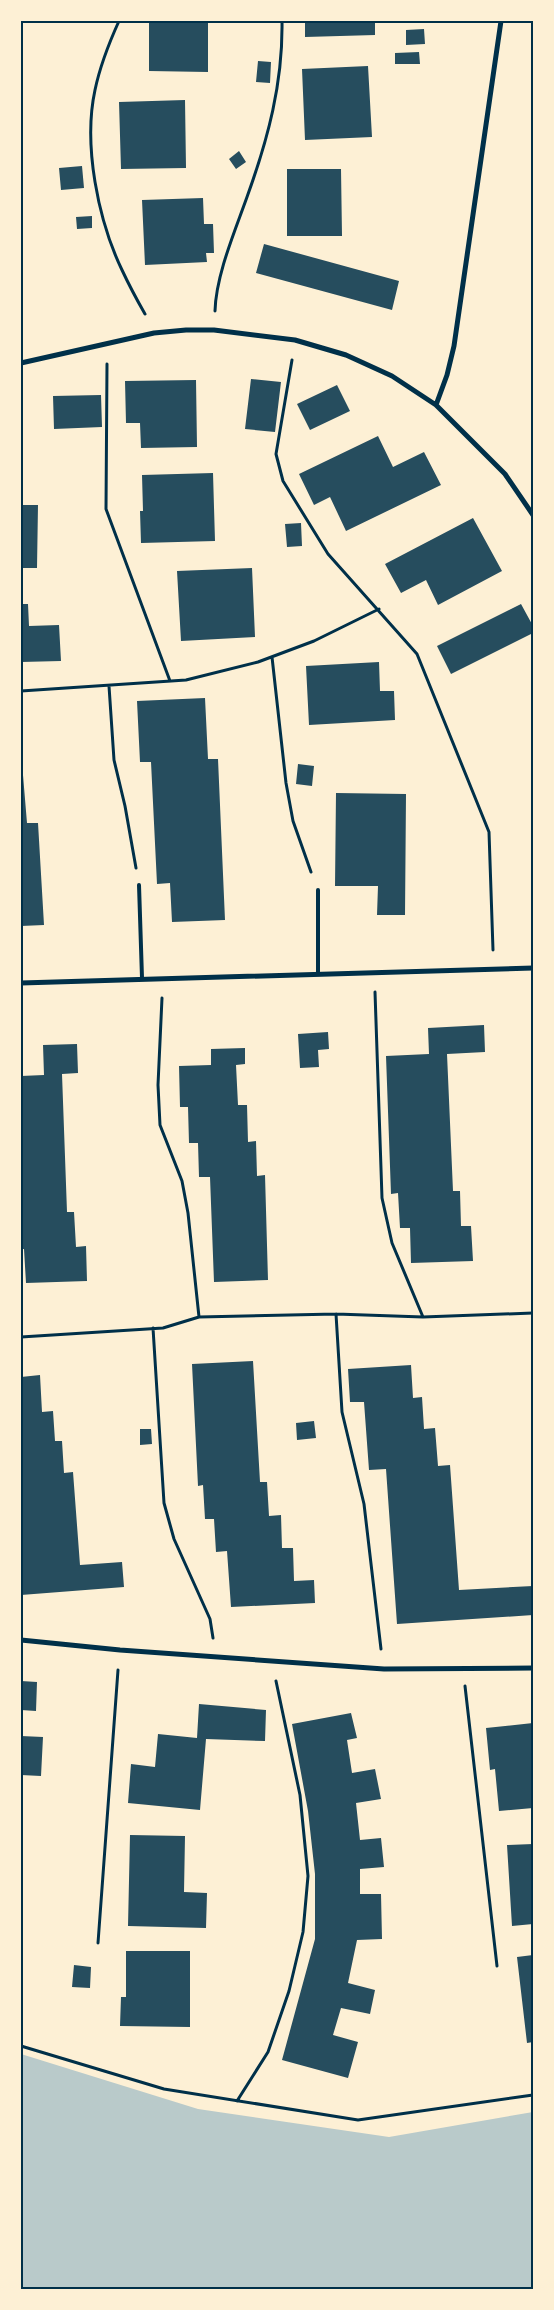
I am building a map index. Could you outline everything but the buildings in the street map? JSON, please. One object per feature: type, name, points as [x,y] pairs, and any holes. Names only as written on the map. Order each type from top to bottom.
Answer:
[{"type":"street","points":[[436,405],[447,375],[454,346],[501,21]]},
{"type":"street","points":[[21,363],[154,333],[214,330],[295,340],[354,358],[392,376],[436,405],[504,474],[533,515]]},
{"type":"street","points":[[21,983],[533,968]]},
{"type":"street","points":[[21,1640],[120,1650],[384,1669],[533,1668]]},
{"type":"lane","points":[[139,885],[142,978]]},
{"type":"lane","points":[[318,890],[318,974]]},
{"type":"path","points":[[119,21],[108,46],[95,91],[91,126],[92,155],[97,190],[106,227],[121,269],[154,333]]},
{"type":"path","points":[[214,330],[215,303],[229,248],[271,126],[283,52],[282,21]]},
{"type":"path","points":[[295,340],[276,454],[283,481],[328,554],[417,654],[489,832],[493,969]]},
{"type":"path","points":[[107,344],[106,508],[170,681]]},
{"type":"path","points":[[21,691],[186,680],[272,657],[314,641],[379,610]]},
{"type":"path","points":[[272,657],[286,783],[293,821],[318,890]]},
{"type":"path","points":[[109,686],[114,760],[125,806],[139,885]]},
{"type":"path","points":[[374,972],[382,1198],[392,1243],[423,1317]]},
{"type":"path","points":[[163,978],[158,1085],[160,1125],[182,1181],[187,1205],[199,1317]]},
{"type":"path","points":[[21,1337],[163,1328],[199,1317],[336,1314],[423,1317],[533,1313]]},
{"type":"path","points":[[336,1314],[342,1412],[364,1504],[384,1669]]},
{"type":"path","points":[[153,1328],[164,1503],[174,1539],[210,1619],[216,1657]]},
{"type":"path","points":[[98,1943],[120,1650]]},
{"type":"path","points":[[237,2101],[268,2052],[289,1991],[303,1932],[308,1876],[300,1795],[272,1660]]},
{"type":"path","points":[[463,1669],[497,1966]]},
{"type":"path","points":[[21,2046],[164,2089],[358,2120],[533,2095]]},
{"type":"shaded area","points":[[21,2054],[198,2109],[389,2137],[533,2112],[533,2289],[21,2289]]}]
